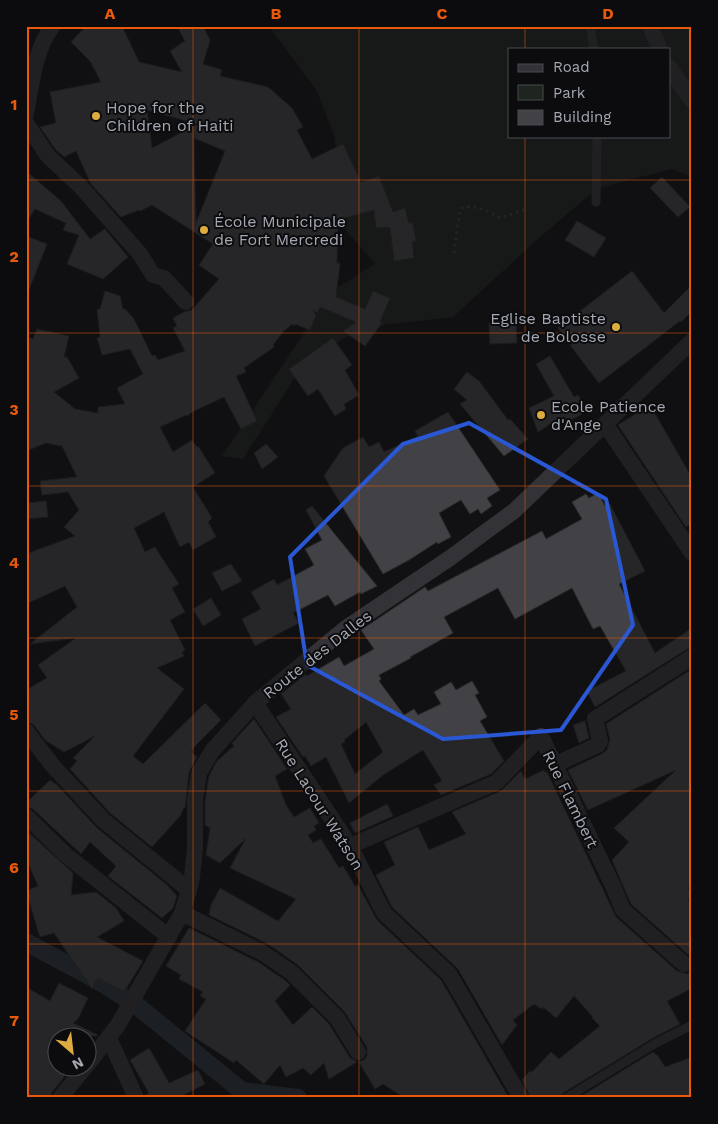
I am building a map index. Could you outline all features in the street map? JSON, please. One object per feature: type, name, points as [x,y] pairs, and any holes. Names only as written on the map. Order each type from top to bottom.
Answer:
[{"type":"street","points":[[26,114],[33,74],[46,34],[54,26]]},
{"type":"street","points":[[650,26],[660,48]]},
{"type":"street","points":[[670,69],[692,102]]},
{"type":"street","points":[[26,123],[48,156],[87,194],[140,254],[153,275],[164,278],[186,302]]},
{"type":"street","name":"Route des Dalles","points":[[98,1052],[114,1032],[182,912],[189,890],[195,848],[195,800],[199,774],[212,751],[255,703],[346,628],[450,558],[514,511],[692,341]]},
{"type":"street","points":[[605,424],[692,553]]},
{"type":"street","points":[[554,764],[598,745],[600,741],[595,719],[692,657]]},
{"type":"street","name":"Rue Lacour Watson","points":[[255,703],[350,846],[384,913],[449,974],[521,1098]]},
{"type":"street","points":[[26,731],[53,766],[103,820],[189,890]]},
{"type":"street","name":"Rue Flambert","points":[[350,846],[497,782],[541,736],[623,910],[684,964]]},
{"type":"street","points":[[26,816],[66,855],[169,937]]},
{"type":"street","points":[[182,912],[263,953],[292,974],[337,1018],[358,1052]]},
{"type":"street","points":[[114,1032],[136,1098]]},
{"type":"street","name":"Route des Dalles","points":[[60,1098],[78,1076]]},
{"type":"lane","points":[[590,26],[594,48]]},
{"type":"lane","points":[[596,202],[597,138]]},
{"type":"lane","points":[[566,1098],[656,1043],[692,1025]]},
{"type":"path","points":[[454,253],[460,209],[465,206],[479,208],[501,218],[524,210]]},
{"type":"highlighted area","points":[[469,423],[606,499],[633,625],[561,730],[443,739],[307,665],[290,557],[403,444]]},
{"type":"green space","points":[[269,26],[692,26],[692,177],[671,169],[598,188],[541,236],[453,317],[365,327],[339,341],[297,374],[243,459],[222,456],[332,291],[375,264],[344,228],[331,202],[337,174],[335,138],[317,91]]},
{"type":"building","points":[[86,26],[122,26],[139,62],[182,72],[170,51],[185,41],[177,26],[203,26],[210,40],[203,64],[222,70],[220,76],[268,87],[292,108],[303,127],[297,130],[312,159],[343,144],[361,182],[379,176],[393,212],[405,208],[409,223],[413,223],[416,241],[412,241],[414,258],[394,261],[390,227],[376,228],[374,210],[338,220],[337,263],[340,263],[336,297],[365,309],[373,291],[390,298],[380,322],[382,323],[365,346],[343,331],[356,322],[320,307],[317,313],[313,310],[316,315],[310,330],[292,324],[283,332],[273,345],[274,347],[244,368],[246,372],[236,376],[257,421],[241,429],[224,397],[160,427],[173,452],[192,440],[215,473],[193,487],[212,518],[208,522],[216,537],[193,550],[189,542],[180,547],[164,512],[134,528],[145,552],[155,547],[179,584],[172,588],[185,612],[170,620],[185,650],[182,652],[184,656],[157,668],[184,689],[133,756],[143,764],[205,703],[221,720],[191,752],[197,757],[189,772],[185,808],[152,847],[110,813],[70,769],[77,761],[73,758],[95,736],[64,752],[45,740],[34,725],[26,721],[26,690],[47,678],[38,665],[76,638],[30,644],[77,607],[65,586],[26,604],[26,554],[75,536],[64,527],[79,510],[68,492],[42,495],[40,481],[77,477],[62,446],[46,443],[26,451],[26,336],[33,339],[37,329],[69,336],[64,357],[67,357],[79,378],[54,392],[75,409],[98,413],[98,407],[125,404],[117,388],[143,374],[130,349],[102,355],[97,338],[100,337],[97,309],[100,309],[105,291],[120,296],[123,309],[134,319],[152,356],[155,355],[158,360],[185,351],[173,328],[177,326],[173,318],[192,310],[219,279],[199,265],[213,244],[152,205],[121,217],[91,184],[76,151],[64,157],[56,150],[40,127],[56,123],[50,92],[101,82],[90,61],[71,42]],"holes":[[[147,110],[198,124],[152,148]],[[194,138],[225,151],[196,223]]]},
{"type":"building","points":[[26,171],[61,201],[90,239],[105,229],[128,257],[103,279],[67,264],[79,235],[63,230],[66,223],[35,209],[26,223]]},
{"type":"building","points":[[662,177],[690,207],[678,217],[650,188]]},
{"type":"building","points":[[577,221],[606,238],[594,257],[565,240]]},
{"type":"building","points":[[26,236],[47,244],[27,295],[26,295]]},
{"type":"building","name":"Eglise Baptiste de Bolosse","points":[[632,271],[664,313],[692,285],[692,311],[681,322],[599,383],[570,345],[578,340],[567,341],[558,328]]},
{"type":"building","points":[[516,321],[517,343],[490,344],[489,323]]},
{"type":"building","points":[[333,338],[352,365],[345,370],[359,395],[344,404],[346,409],[335,416],[318,389],[308,396],[289,369]]},
{"type":"building","points":[[550,356],[574,397],[578,395],[588,411],[556,428],[553,422],[538,432],[529,408],[554,396],[536,364]]},
{"type":"building","points":[[467,372],[479,381],[508,420],[510,419],[528,439],[504,456],[460,404],[467,400],[454,389]]},
{"type":"building","points":[[650,405],[692,478],[692,523],[686,527],[618,425]]},
{"type":"building","points":[[448,412],[500,490],[487,498],[492,506],[481,514],[478,509],[470,514],[461,500],[439,513],[451,537],[438,544],[437,542],[383,574],[324,476],[343,448],[363,437],[369,447],[379,442],[384,452],[418,436],[415,431]]},
{"type":"building","points":[[266,444],[278,457],[262,469],[254,453]]},
{"type":"building","points":[[598,493],[605,506],[610,504],[645,571],[619,584],[655,653],[692,628],[692,647],[595,707],[587,691],[626,671],[600,626],[593,629],[572,588],[515,619],[498,588],[444,617],[453,633],[379,675],[381,679],[379,681],[404,715],[414,709],[418,715],[441,704],[434,692],[451,682],[456,690],[472,681],[479,693],[475,695],[487,717],[480,721],[504,761],[491,774],[441,795],[434,785],[442,781],[423,750],[383,775],[349,803],[326,757],[311,766],[276,717],[291,709],[281,694],[306,674],[307,676],[339,657],[344,666],[374,649],[361,630],[425,587],[428,591],[542,531],[546,539],[582,519],[572,502],[586,494],[589,498]],"holes":[[[366,722],[383,752],[355,774],[341,744]]]},
{"type":"building","points":[[46,501],[48,517],[26,519],[26,503]]},
{"type":"building","points":[[312,506],[377,586],[361,594],[360,592],[335,606],[328,595],[293,613],[299,623],[255,646],[242,619],[261,609],[251,592],[274,579],[277,585],[314,565],[305,549],[322,540],[306,510]]},
{"type":"building","points":[[231,564],[242,581],[222,591],[212,573]]},
{"type":"building","points":[[211,598],[221,615],[203,626],[193,609]]},
{"type":"building","points":[[692,669],[692,879],[688,889],[692,891],[688,900],[692,902],[692,958],[631,904],[612,860],[629,842],[614,828],[676,770],[588,810],[568,770],[607,750],[610,739],[606,724]]},
{"type":"building","points":[[254,719],[287,769],[275,776],[286,805],[294,817],[310,808],[319,823],[314,826],[316,830],[308,835],[313,843],[321,839],[339,868],[343,866],[355,886],[358,885],[377,920],[441,980],[509,1098],[405,1098],[383,1084],[375,1089],[359,1062],[367,1056],[367,1047],[344,1011],[298,965],[268,944],[209,915],[211,905],[220,888],[278,921],[296,899],[230,868],[246,838],[220,863],[206,855],[210,828],[205,825],[205,801],[209,776],[217,761],[234,746],[232,743]]},
{"type":"building","points":[[585,721],[589,738],[579,743],[573,725]]},
{"type":"building","points":[[544,770],[547,772],[616,917],[677,971],[687,974],[692,970],[692,988],[667,1001],[680,1024],[653,1038],[563,1093],[560,1098],[531,1098],[522,1080],[551,1052],[559,1059],[600,1026],[593,1017],[574,996],[556,1018],[543,1007],[542,1009],[534,1004],[513,1020],[517,1025],[502,1045],[458,969],[392,907],[376,875],[395,865],[384,842],[418,827],[429,850],[466,834],[452,812],[501,791],[521,771],[525,779]]},
{"type":"building","points":[[50,780],[57,785],[97,828],[167,885],[177,896],[173,908],[162,918],[108,876],[116,866],[90,842],[81,854],[33,809],[26,806],[26,803]]},
{"type":"building","points":[[387,804],[393,816],[355,833],[350,823]]},
{"type":"building","points":[[26,832],[73,873],[71,895],[96,892],[116,908],[124,921],[97,937],[143,961],[124,992],[98,978],[92,989],[54,933],[40,937],[26,891],[38,886],[26,858]]},
{"type":"building","points":[[189,928],[258,962],[286,981],[290,985],[275,1001],[293,1025],[312,1007],[329,1024],[350,1058],[357,1062],[329,1079],[324,1063],[311,1075],[303,1068],[286,1077],[280,1065],[264,1084],[236,1060],[234,1063],[185,1031],[206,999],[200,996],[203,992],[179,979],[181,975],[166,966]]},
{"type":"building","points":[[59,983],[88,998],[78,1019],[73,1023],[79,1026],[48,1026],[48,1076],[65,1076],[52,1092],[50,1098],[26,1098],[26,987],[50,1001]]},
{"type":"building","points":[[149,1048],[169,1083],[198,1070],[205,1084],[178,1098],[146,1098],[145,1095],[149,1093],[130,1060]]},
{"type":"building","points":[[653,1052],[665,1067],[692,1057],[692,1098],[578,1098]]},
{"type":"waterway","points":[[26,942],[97,980],[136,1005],[242,1091],[298,1098]]},
{"type":"place","name":"Hope for the Children of Haiti","points":[[96,116]]},
{"type":"place","name":"École Municipale de Fort Mercredi","points":[[204,230]]},
{"type":"place","name":"Eglise Baptiste de Bolosse","points":[[616,327]]},
{"type":"place","name":"Ecole Patience d'Ange","points":[[541,415]]}]
